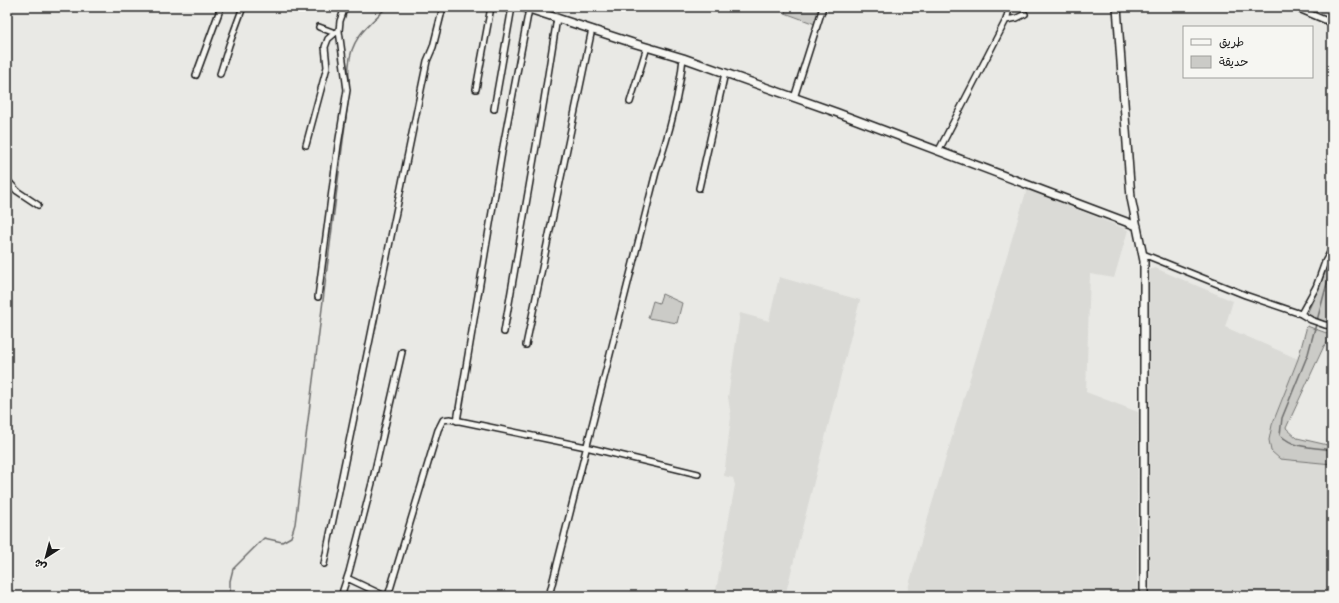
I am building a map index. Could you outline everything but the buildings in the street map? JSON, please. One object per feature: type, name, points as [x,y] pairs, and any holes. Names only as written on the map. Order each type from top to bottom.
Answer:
[{"type":"street","points":[[196,75],[222,7]]},
{"type":"street","points":[[220,74],[243,7]]},
{"type":"street","points":[[318,297],[338,145],[347,90],[337,32],[345,7]]},
{"type":"street","points":[[324,564],[427,60],[433,47],[443,7]]},
{"type":"street","points":[[476,88],[491,7]]},
{"type":"street","points":[[494,109],[512,7]]},
{"type":"street","points":[[794,98],[823,7]]},
{"type":"street","points":[[939,150],[1006,20],[1009,9],[1008,7]]},
{"type":"street","points":[[1117,7],[1131,198],[1144,261],[1144,596]]},
{"type":"street","points":[[1294,7],[1332,23]]},
{"type":"street","points":[[457,421],[526,8],[683,58],[939,150],[1137,226]]},
{"type":"street","points":[[1006,20],[1017,18],[1025,14]]},
{"type":"street","points":[[504,332],[544,100],[556,18]]},
{"type":"street","points":[[319,27],[337,32]]},
{"type":"street","points":[[526,345],[592,29]]},
{"type":"street","points":[[306,145],[328,68],[324,47],[328,39],[337,32]]},
{"type":"street","points":[[630,102],[647,47]]},
{"type":"street","points":[[549,596],[656,172],[666,142],[681,81],[683,58]]},
{"type":"street","points":[[700,188],[725,73]]},
{"type":"street","points":[[7,180],[17,191],[38,205]]},
{"type":"street","points":[[1300,314],[1316,287],[1325,262],[1332,249]]},
{"type":"street","points":[[1143,254],[1245,295],[1300,314],[1325,325],[1332,326]]},
{"type":"street","points":[[342,596],[372,483],[402,352]]},
{"type":"street","points":[[347,578],[387,596],[438,430],[443,420],[457,421],[586,447],[698,474]]},
{"type":"shaded area","points":[[1027,189],[1128,230],[1114,278],[1090,274],[1086,392],[1138,412],[1137,596],[906,596],[925,527]]},
{"type":"shaded area","points":[[1155,268],[1233,301],[1225,327],[1298,359],[1272,425],[1269,440],[1271,451],[1280,459],[1332,464],[1332,596],[1150,596],[1148,523],[1149,270]]},
{"type":"shaded area","points":[[779,277],[860,300],[785,596],[715,596],[735,485],[733,478],[724,476],[731,417],[728,397],[740,313],[769,321]]},
{"type":"green space","points":[[787,7],[817,7],[816,9],[819,11],[815,24],[785,13]]},
{"type":"green space","points":[[1332,257],[1332,322],[1325,322],[1307,314]]},
{"type":"green space","points":[[662,294],[682,303],[677,323],[648,318],[653,301],[659,303]]},
{"type":"green space","points":[[1307,326],[1332,335],[1332,337],[1324,346],[1286,428],[1297,438],[1332,446],[1332,464],[1280,459],[1271,451],[1269,440],[1272,425],[1298,359]]},
{"type":"waterway","points":[[349,89],[349,65],[353,47],[362,32],[387,7]]},
{"type":"waterway","points":[[230,596],[230,581],[233,569],[264,538],[282,542],[291,537],[295,524],[348,101]]},
{"type":"waterway","points":[[1332,271],[1329,276],[1308,354],[1282,418],[1280,435],[1286,440],[1304,447],[1332,450]]}]
